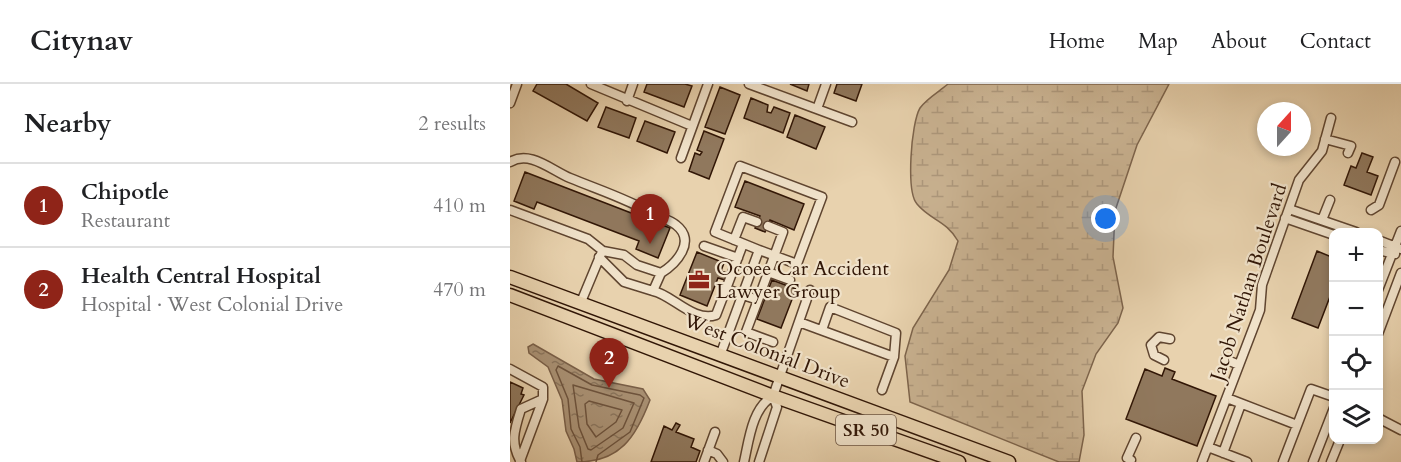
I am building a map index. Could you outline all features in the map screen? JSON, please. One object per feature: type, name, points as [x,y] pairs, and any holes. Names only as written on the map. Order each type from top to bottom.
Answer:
[{"type":"highway","name":"West Colonial Drive","points":[[510,277],[721,353],[1009,462]]},
{"type":"highway","name":"West Colonial Drive","points":[[510,295],[773,396],[959,462]]},
{"type":"street","points":[[510,103],[517,84]]},
{"type":"street","points":[[591,84],[627,101],[692,126]]},
{"type":"street","points":[[627,101],[633,84]]},
{"type":"street","points":[[681,158],[708,84]]},
{"type":"street","points":[[749,84],[852,122]]},
{"type":"street","points":[[817,109],[826,84]]},
{"type":"street","name":"Jacob Nathan Boulevard","points":[[1198,462],[1208,447],[1227,398],[1227,385],[1239,365],[1260,310],[1262,285],[1299,180],[1316,161],[1331,118]]},
{"type":"street","points":[[1325,139],[1349,149],[1361,149]]},
{"type":"street","points":[[512,159],[538,162],[633,202],[678,226],[684,242],[682,253],[675,263],[661,273],[653,291]]},
{"type":"street","points":[[1371,210],[1379,205],[1395,162]]},
{"type":"street","points":[[740,166],[822,197],[797,264],[759,250],[714,232],[740,166]]},
{"type":"street","points":[[1322,220],[1330,200]]},
{"type":"street","points":[[1289,208],[1345,228]]},
{"type":"street","points":[[510,210],[588,238],[624,282],[661,293],[674,304],[708,317],[716,315],[738,258],[743,217],[757,222]]},
{"type":"street","points":[[1285,218],[1329,233]]},
{"type":"street","points":[[768,226],[783,232],[746,332],[773,342]]},
{"type":"street","points":[[1382,282],[1397,251],[1401,231]]},
{"type":"street","points":[[1383,243],[1397,251]]},
{"type":"street","points":[[704,246],[738,258]]},
{"type":"street","points":[[721,353],[759,250]]},
{"type":"street","points":[[601,254],[624,255],[638,265],[661,273]]},
{"type":"street","points":[[581,302],[601,254]]},
{"type":"street","points":[[768,273],[790,280]]},
{"type":"street","points":[[1383,321],[1401,273]]},
{"type":"street","points":[[726,289],[758,300]]},
{"type":"street","points":[[759,462],[777,407],[773,396],[810,290]]},
{"type":"street","points":[[822,330],[830,308],[896,333],[894,357],[882,390]]},
{"type":"street","points":[[799,322],[894,357]]},
{"type":"street","points":[[1164,360],[1154,355],[1152,342],[1159,337],[1170,339]]},
{"type":"street","points":[[1225,359],[1239,365]]},
{"type":"street","points":[[510,369],[543,387],[543,399],[520,461],[511,451],[511,438],[521,409],[543,399]]},
{"type":"street","points":[[1283,462],[1311,389],[1329,396]]},
{"type":"street","points":[[744,462],[751,429],[762,402],[773,396]]},
{"type":"street","points":[[1227,398],[1297,425]]},
{"type":"street","points":[[1224,456],[1241,404]]},
{"type":"street","points":[[1313,462],[1329,421]]},
{"type":"street","points":[[1383,421],[1401,430]]},
{"type":"street","points":[[704,462],[715,432]]},
{"type":"street","points":[[1131,460],[1127,458],[1136,438]]},
{"type":"street","points":[[1331,462],[1338,444]]},
{"type":"street","points":[[1208,447],[1224,456],[1243,461]]},
{"type":"street","points":[[708,450],[717,454],[723,462]]},
{"type":"green space","points":[[948,84],[1169,84],[1137,145],[1115,211],[1113,257],[1123,308],[1118,323],[1096,354],[1082,391],[1084,435],[1079,462],[1059,462],[910,402],[905,356],[913,328],[949,270],[958,241],[948,229],[917,204],[912,186],[912,142],[920,108]]},
{"type":"water","points":[[533,344],[594,379],[643,389],[650,400],[639,425],[624,445],[605,458],[577,462],[566,431],[562,400],[548,367],[529,353],[528,347]]},
{"type":"building","points":[[537,84],[566,84],[598,103],[587,121],[533,91]]},
{"type":"building","points":[[647,84],[692,86],[684,107],[644,92]]},
{"type":"building","points":[[790,84],[809,84],[807,91]]},
{"type":"building","points":[[837,84],[862,84],[856,101],[834,93]]},
{"type":"building","points":[[720,87],[740,95],[725,134],[705,127]]},
{"type":"building","points":[[751,98],[768,105],[767,112],[771,113],[774,107],[790,113],[783,133],[744,118]]},
{"type":"building","points":[[606,107],[636,118],[629,138],[598,127]]},
{"type":"building","points":[[795,115],[825,127],[816,149],[787,137]]},
{"type":"building","points":[[645,121],[675,132],[667,153],[637,141]]},
{"type":"building","points":[[704,131],[724,139],[709,179],[689,171],[695,153],[700,155],[702,152],[697,150]]},
{"type":"building","points":[[1362,153],[1373,157],[1367,172],[1378,176],[1371,195],[1344,185],[1351,166],[1356,168]]},
{"type":"building","points":[[525,172],[670,228],[658,258],[636,249],[639,241],[537,202],[534,209],[514,201]]},
{"type":"building","points":[[745,181],[804,204],[794,230],[770,220],[765,232],[755,228],[760,216],[735,207]]},
{"type":"building","points":[[1317,251],[1329,256],[1329,299],[1318,328],[1292,318]]},
{"type":"building","points":[[697,252],[724,263],[721,271],[727,273],[725,280],[718,278],[707,306],[680,295]]},
{"type":"building","points":[[772,280],[796,289],[781,328],[757,319]]},
{"type":"building","points":[[1165,368],[1175,372],[1172,379],[1216,396],[1197,446],[1126,419],[1145,369],[1162,376]]},
{"type":"building","points":[[510,382],[523,388],[521,394],[524,395],[510,423]]},
{"type":"building","points":[[676,423],[680,425],[676,432],[694,439],[691,447],[700,451],[696,462],[651,462],[664,426],[672,430]]},
{"type":"place","name":"Chipotle","points":[[650,244]]},
{"type":"place","name":"Ocoee Car Accident Lawyer Group","points":[[699,280]]},
{"type":"place","name":"Health Central Hospital","points":[[609,388]]}]
